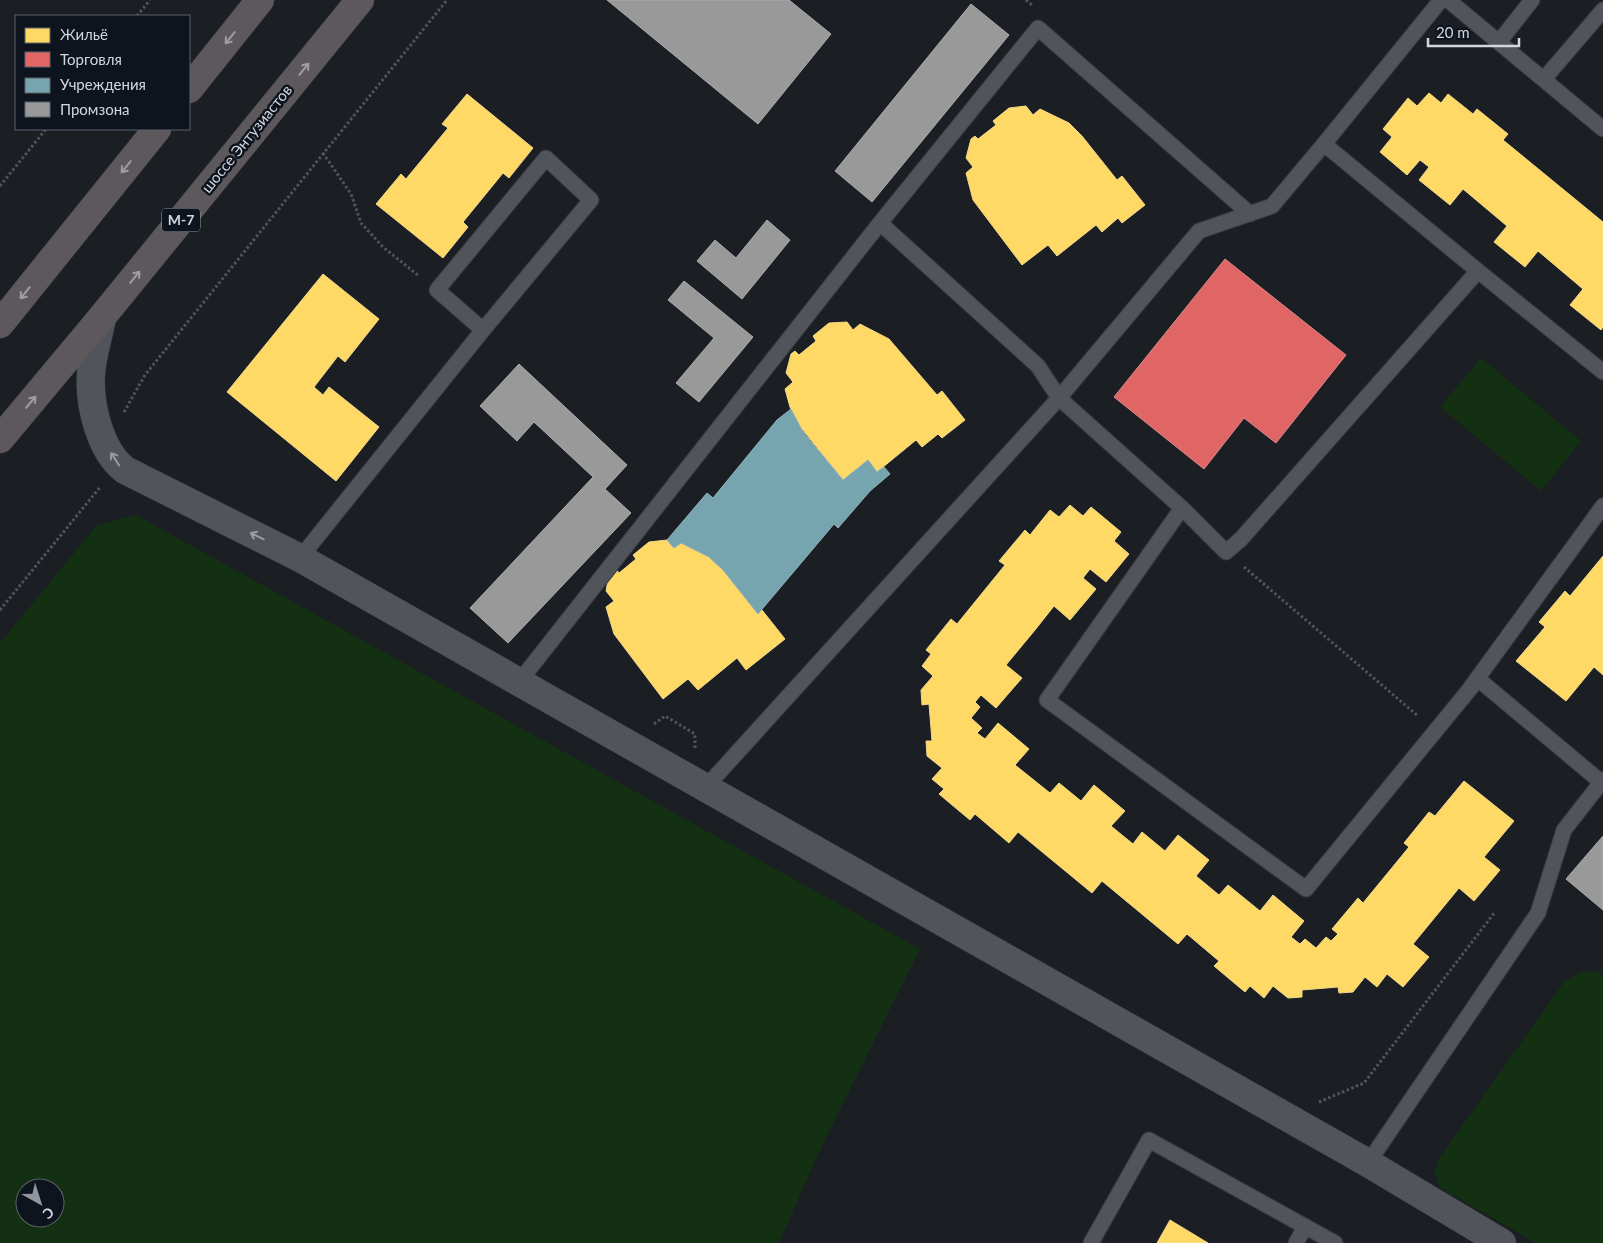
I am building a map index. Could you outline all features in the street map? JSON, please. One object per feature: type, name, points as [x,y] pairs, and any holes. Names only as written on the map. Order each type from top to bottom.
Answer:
[{"type":"highway","points":[[190,88],[260,0]]},
{"type":"highway","name":"шоссе Энтузиастов","points":[[0,439],[102,317],[360,0]]},
{"type":"highway","points":[[0,324],[156,130]]},
{"type":"street","points":[[102,317],[91,375],[96,426],[118,464],[142,479],[300,558],[519,682],[712,779],[1502,1243]]},
{"type":"lane","points":[[712,779],[1059,398],[1199,232],[1272,206],[1441,0]]},
{"type":"lane","points":[[1448,0],[1603,129]]},
{"type":"lane","points":[[1498,42],[1532,0]]},
{"type":"lane","points":[[1544,79],[1603,10]]},
{"type":"lane","points":[[519,682],[880,223],[1038,28],[1250,214]]},
{"type":"lane","points":[[1324,144],[1603,372]]},
{"type":"lane","points":[[300,558],[483,330],[591,200],[546,158],[437,290],[483,330]]},
{"type":"lane","points":[[880,223],[1038,366],[1059,398],[1182,508],[1226,552],[1248,531],[1478,271]]},
{"type":"lane","points":[[1469,690],[1603,506]]},
{"type":"lane","points":[[1182,508],[1046,700],[1306,889],[1478,679],[1602,781],[1564,830],[1538,913],[1368,1163]]},
{"type":"lane","points":[[1091,1243],[1149,1140],[1335,1243]]},
{"type":"lane","points":[[1296,1243],[1305,1227]]},
{"type":"path","points":[[138,15],[150,0]]},
{"type":"path","points":[[124,413],[145,376],[448,0]]},
{"type":"path","points":[[0,186],[45,130]]},
{"type":"path","points":[[323,153],[352,194],[362,223],[383,247],[437,290]]},
{"type":"path","points":[[0,610],[118,464]]},
{"type":"path","points":[[1226,552],[1436,731]]},
{"type":"path","points":[[652,725],[665,716],[695,734],[695,757],[712,779]]},
{"type":"path","points":[[1311,1097],[1320,1102],[1364,1083],[1494,912]]},
{"type":"green space","points":[[1481,358],[1581,441],[1541,491],[1440,407]]},
{"type":"green space","points":[[136,515],[920,949],[819,1152],[779,1243],[0,1243],[0,643],[97,525]]},
{"type":"green space","points":[[1598,971],[1603,976],[1603,1243],[1536,1243],[1440,1188],[1434,1172],[1440,1157],[1564,982],[1580,972]]},
{"type":"building: Жильё","points":[[1429,93],[1441,103],[1448,94],[1473,114],[1477,109],[1508,134],[1503,140],[1603,222],[1603,327],[1601,330],[1570,305],[1583,289],[1538,251],[1525,267],[1494,242],[1507,226],[1463,189],[1450,205],[1419,180],[1429,167],[1420,160],[1407,175],[1380,152],[1392,137],[1383,129],[1408,98],[1417,106]]},
{"type":"building: Жильё","points":[[467,94],[533,148],[509,178],[503,173],[463,222],[468,227],[443,258],[376,204],[401,174],[406,179],[448,128],[442,124]]},
{"type":"building: Жильё","points":[[1026,106],[1033,115],[1040,109],[1069,123],[1082,136],[1117,180],[1122,176],[1145,205],[1122,223],[1118,218],[1102,232],[1096,225],[1057,256],[1048,245],[1022,265],[973,200],[966,173],[973,167],[966,158],[971,139],[975,136],[978,139],[996,125],[993,121],[1009,108]]},
{"type":"building: Жильё","points":[[323,274],[379,319],[345,362],[338,356],[314,387],[323,395],[329,387],[379,427],[336,481],[227,392]]},
{"type":"building: Жильё","points":[[847,322],[853,330],[860,324],[889,339],[937,395],[942,391],[965,420],[942,438],[938,434],[922,447],[916,440],[877,472],[868,460],[843,480],[798,424],[790,407],[785,389],[793,382],[786,373],[791,354],[795,351],[799,355],[816,341],[813,336],[829,323]]},
{"type":"building: Жильё","points":[[1070,505],[1083,516],[1091,507],[1121,532],[1114,541],[1129,554],[1106,582],[1090,569],[1083,578],[1096,589],[1070,620],[1054,606],[1006,665],[1022,678],[996,708],[981,695],[975,702],[980,707],[971,718],[982,728],[977,733],[985,739],[998,723],[1029,749],[1015,765],[1050,793],[1059,783],[1081,801],[1094,785],[1125,811],[1111,826],[1133,844],[1142,832],[1165,851],[1178,835],[1209,860],[1196,876],[1219,895],[1228,885],[1260,911],[1273,895],[1304,921],[1291,937],[1300,944],[1305,939],[1316,948],[1326,937],[1331,941],[1338,934],[1332,929],[1358,898],[1363,903],[1409,847],[1404,843],[1429,812],[1435,816],[1464,781],[1514,821],[1484,857],[1500,870],[1474,901],[1459,888],[1413,944],[1429,957],[1403,987],[1387,974],[1377,987],[1365,977],[1353,992],[1339,993],[1338,987],[1302,990],[1302,997],[1288,998],[1273,986],[1264,998],[1250,986],[1245,992],[1214,966],[1219,961],[1187,934],[1178,944],[1102,881],[1092,893],[1018,832],[1009,843],[975,814],[970,820],[939,794],[944,789],[932,779],[942,768],[927,756],[926,741],[932,741],[929,704],[922,705],[921,690],[933,676],[922,666],[931,654],[926,650],[951,619],[957,624],[1005,565],[999,561],[1025,530],[1030,535],[1050,510],[1059,517]]},
{"type":"building: Жильё","points":[[667,540],[674,548],[681,543],[709,557],[723,570],[758,614],[762,610],[785,639],[746,670],[737,658],[698,690],[688,679],[663,699],[614,634],[606,607],[614,601],[606,591],[608,580],[616,569],[619,573],[636,559],[633,555],[649,542]]},
{"type":"building: Жильё","points":[[1603,556],[1603,675],[1594,667],[1566,701],[1516,661],[1545,627],[1539,622],[1565,591],[1570,596]]},
{"type":"building: Жильё","points":[[1170,1220],[1208,1243],[1157,1243]]},
{"type":"building: Торговля","points":[[1225,259],[1346,355],[1276,443],[1244,418],[1204,469],[1114,397]]},
{"type":"building: Учреждения","points":[[791,409],[803,432],[843,480],[868,460],[877,472],[884,467],[890,474],[870,491],[838,528],[834,524],[758,614],[723,570],[709,557],[681,543],[674,548],[667,540],[707,493],[713,498],[777,420]]},
{"type":"building: Промзона","points":[[607,0],[789,0],[831,34],[758,124]]},
{"type":"building: Промзона","points":[[971,4],[1009,35],[872,202],[835,171]]},
{"type":"building: Промзона","points":[[767,220],[790,240],[742,299],[697,261],[715,240],[736,258]]},
{"type":"building: Промзона","points":[[684,281],[753,337],[699,402],[676,383],[714,338],[668,300]]},
{"type":"building: Промзона","points":[[519,364],[627,465],[605,489],[631,513],[508,643],[470,608],[593,477],[534,422],[517,441],[480,406]]},
{"type":"building: Промзона","points":[[1603,836],[1603,910],[1566,879]]}]
